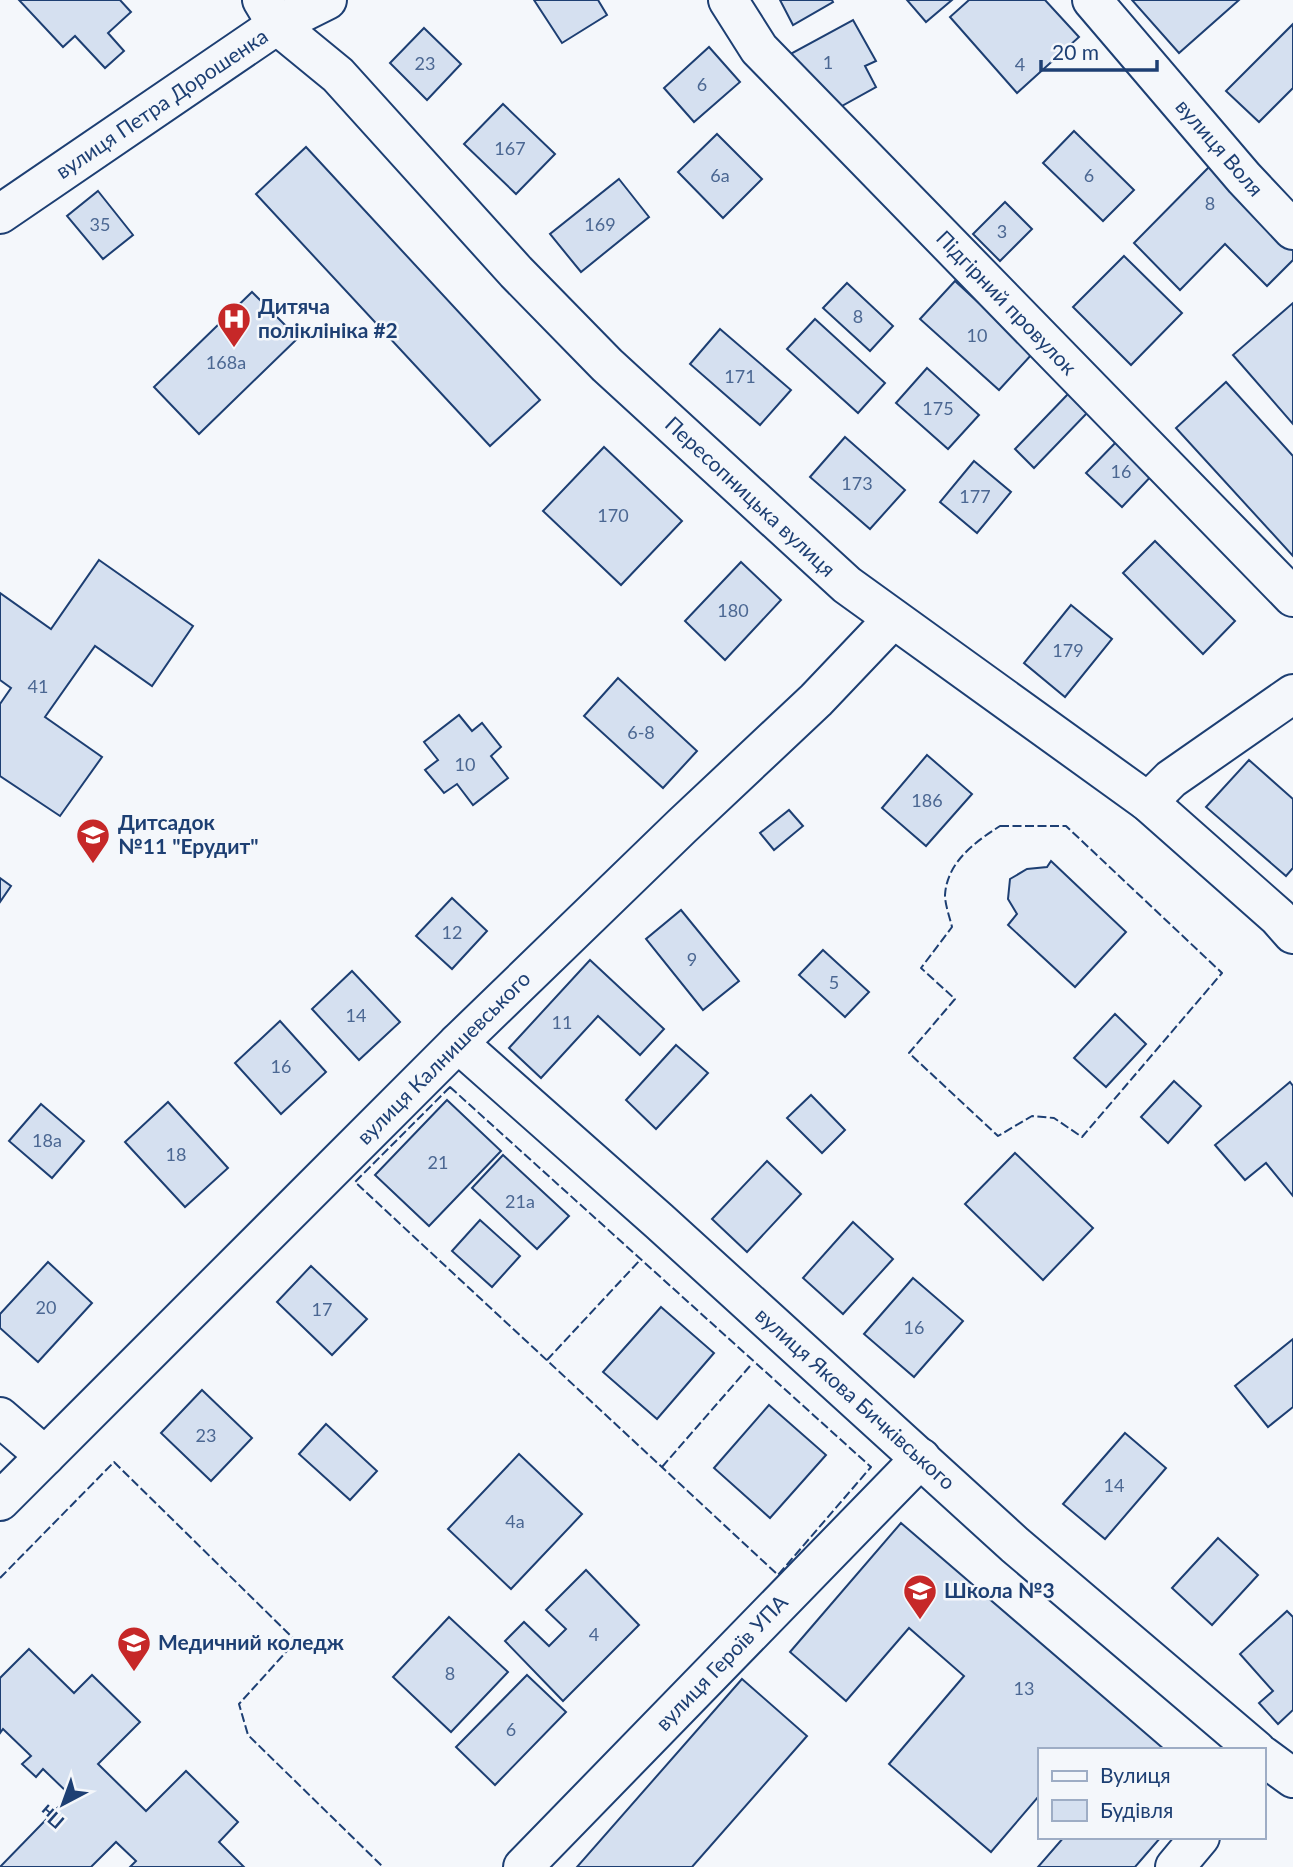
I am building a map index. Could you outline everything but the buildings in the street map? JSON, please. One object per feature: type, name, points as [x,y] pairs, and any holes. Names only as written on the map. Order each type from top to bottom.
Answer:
[{"type":"street","name":"вулиця Петра Дорошенка","points":[[0,214],[270,13],[327,0]]},
{"type":"street","name":"Підгірний провулок","points":[[728,0],[759,49],[1293,597]]},
{"type":"street","name":"вулиця Воля","points":[[1092,0],[1244,178],[1293,230]]},
{"type":"street","name":"Пересопницька вулиця","points":[[270,13],[338,75],[516,272],[607,365],[847,586],[1148,802],[1278,916],[1293,933]]},
{"type":"street","name":"вулиця Калнишевського","points":[[0,1501],[458,1043],[816,700],[892,619]]},
{"type":"street","points":[[1148,802],[1171,779],[1293,694]]},
{"type":"street","name":"вулиця Якова Бичківського","points":[[458,1043],[659,1221],[1015,1545],[1254,1748]]},
{"type":"street","points":[[0,1418],[45,1456]]},
{"type":"street","name":"вулиця Героїв УПА","points":[[537,1862],[921,1458]]},
{"type":"street","points":[[1175,1867],[1198,1839]]},
{"type":"fence","points":[[1000,826],[1066,826],[1222,973],[1082,1137],[1054,1118],[1032,1116],[998,1136],[909,1053],[955,999],[921,968],[952,927],[945,895],[951,873],[972,846],[1000,826]]},
{"type":"fence","points":[[450,1087],[871,1467],[778,1575],[355,1182],[450,1087]]},
{"type":"fence","points":[[547,1360],[641,1259]]},
{"type":"fence","points":[[662,1467],[750,1366]]},
{"type":"fence","points":[[0,1578],[114,1462],[296,1641],[239,1704],[248,1735],[383,1867]]},
{"type":"place","name":"Дитяча поліклініка #2","points":[[234,349]]},
{"type":"place","name":"Дитсадок №11 \"Ерудит\"","points":[[93,865]]},
{"type":"place","name":"Школа №3","points":[[920,1621]]},
{"type":"place","name":"Медичний коледж","points":[[134,1673]]}]
